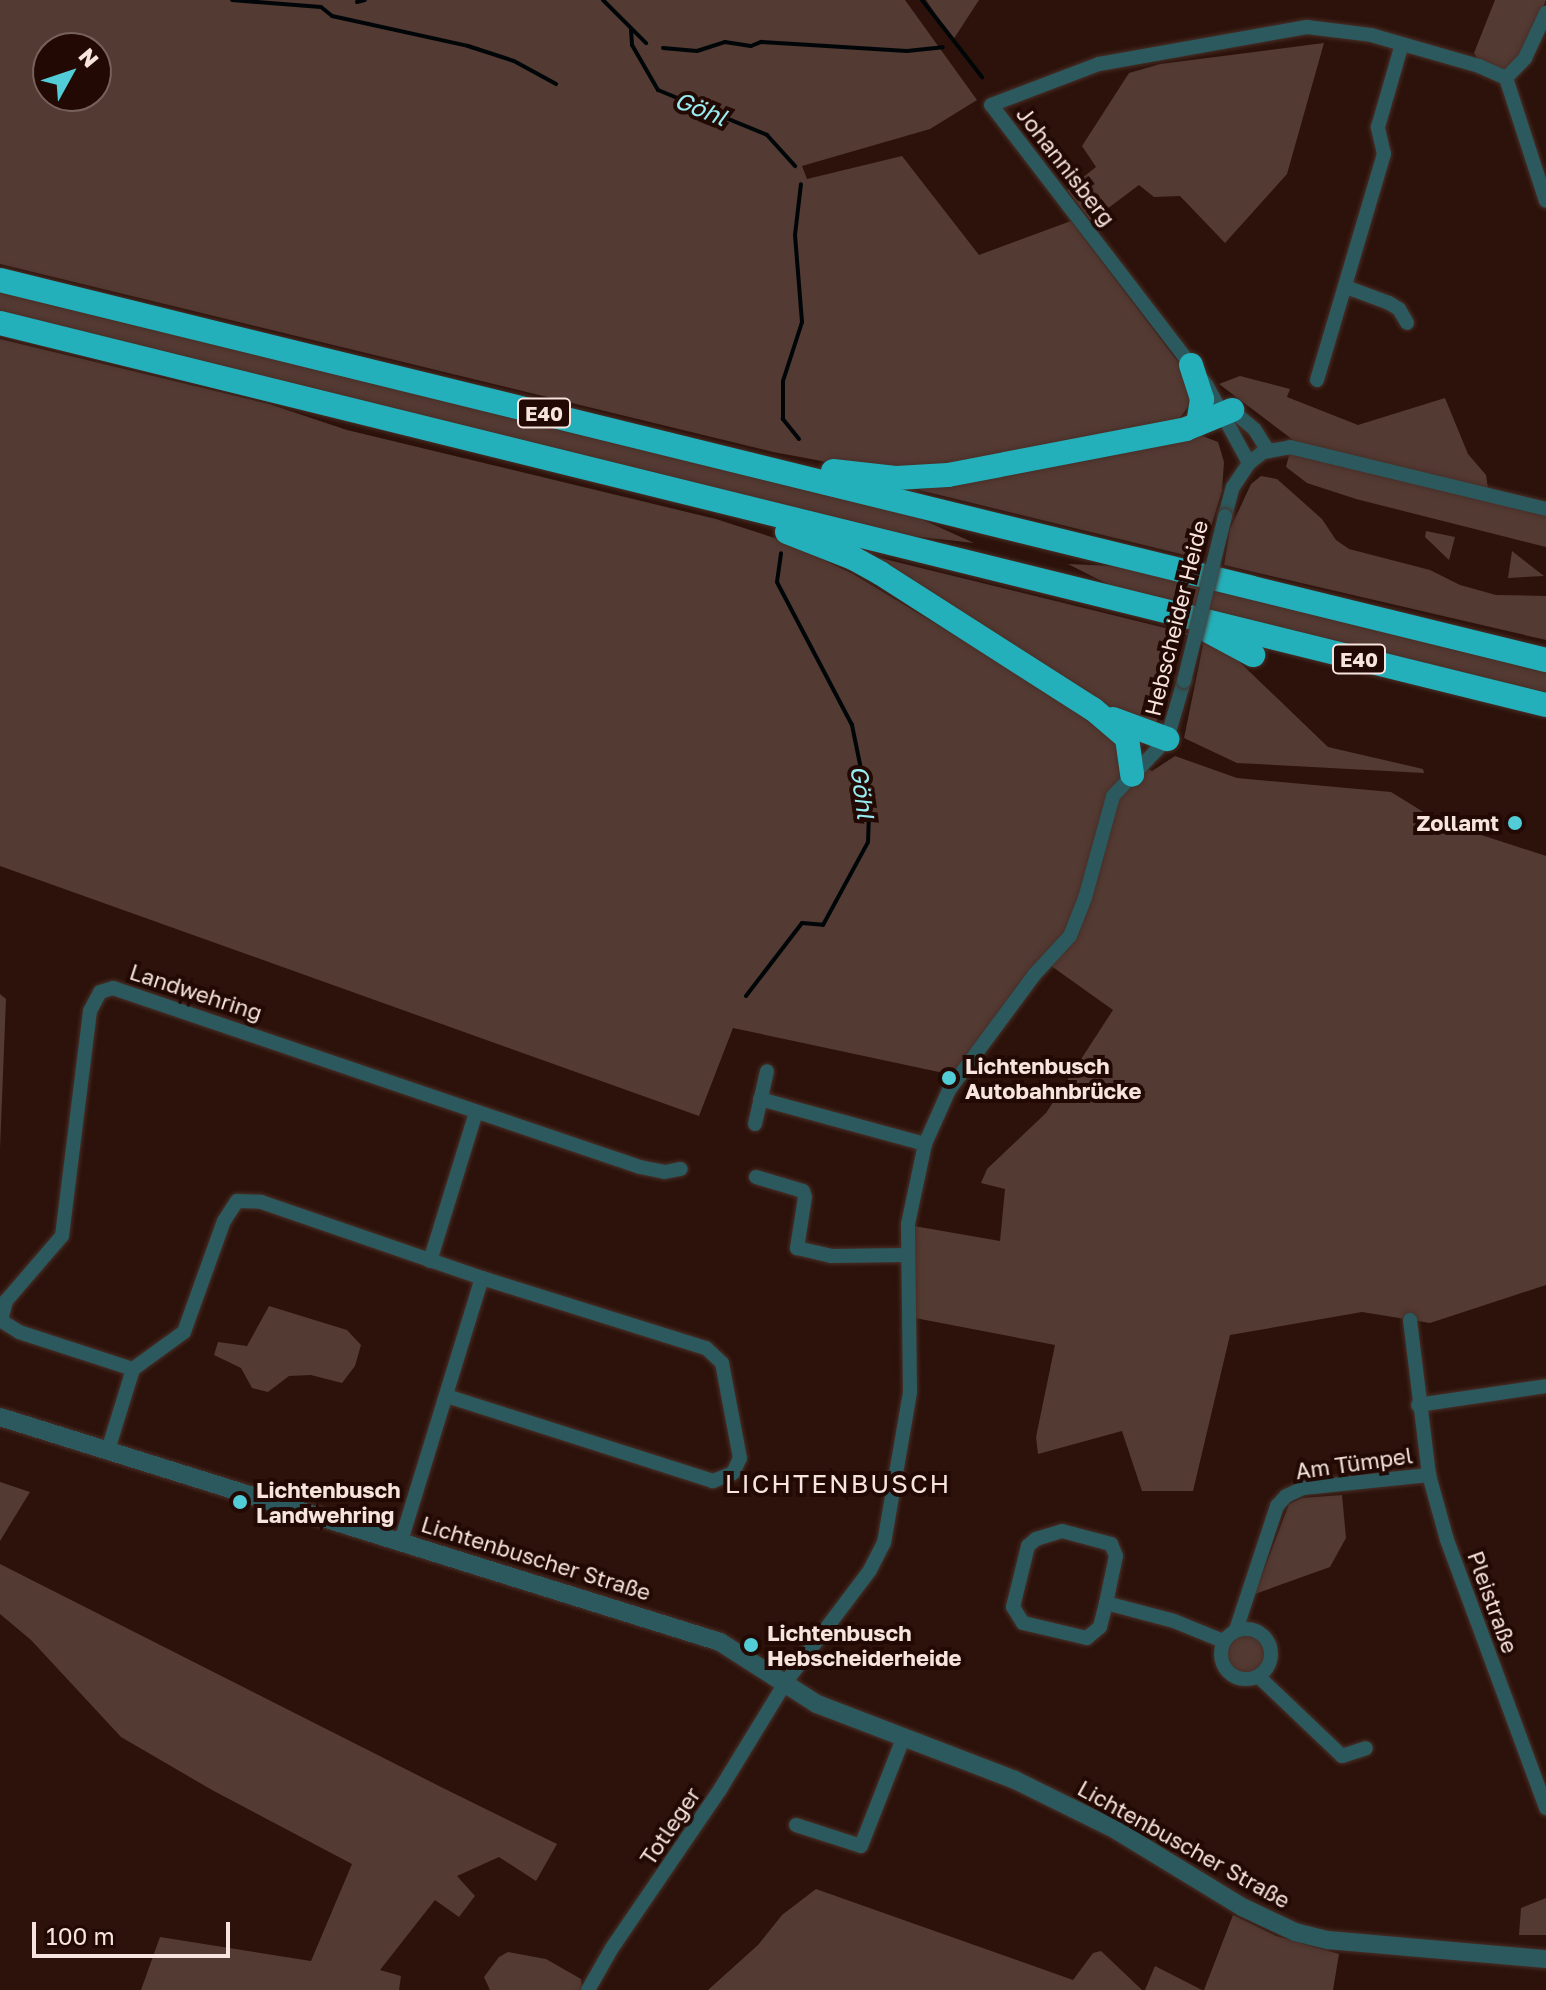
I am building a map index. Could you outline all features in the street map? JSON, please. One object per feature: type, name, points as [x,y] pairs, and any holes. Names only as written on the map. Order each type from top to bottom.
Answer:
[{"type":"highway","name":"E40","points":[[0,280],[1546,660]]},
{"type":"highway","name":"E40","points":[[0,323],[1546,705]]},
{"type":"highway","points":[[1191,365],[1202,399],[1198,424]]},
{"type":"highway","points":[[795,475],[833,471],[896,478],[948,475],[1198,424],[1223,407]]},
{"type":"highway","points":[[735,505],[772,527],[853,558],[1093,709],[1132,728],[1167,739]]},
{"type":"highway","points":[[1176,614],[1253,655]]},
{"type":"highway","points":[[1093,709],[1127,738],[1132,775]]},
{"type":"street","points":[[1546,13],[1525,58],[1506,78],[1546,201]]},
{"type":"street","name":"Johannisberg","points":[[1249,463],[1223,407],[991,105],[1099,64],[1293,29],[1337,29],[1402,44],[1506,78]]},
{"type":"street","points":[[1317,380],[1384,154],[1378,127],[1402,44]]},
{"type":"street","points":[[1346,287],[1389,303],[1399,309],[1407,323]]},
{"type":"street","name":"Johannisberg","points":[[1223,407],[1255,430],[1268,451]]},
{"type":"street","points":[[1249,463],[1268,451],[1301,448],[1353,465],[1546,509]]},
{"type":"street","name":"Hebscheider Heide","points":[[785,1683],[870,1570],[889,1526],[910,1392],[907,1255],[910,1206],[925,1144],[954,1083],[1034,975],[1070,936],[1085,898],[1109,804],[1118,788],[1167,739],[1233,487],[1249,463]]},
{"type":"street","name":"Landwehring","points":[[133,1369],[19,1332],[0,1320],[6,1301],[62,1236],[90,1011],[100,992],[113,988],[125,989],[640,1167],[665,1172],[681,1169]]},
{"type":"street","points":[[755,1124],[767,1071]]},
{"type":"street","points":[[760,1099],[925,1144]]},
{"type":"street","points":[[430,1261],[476,1112]]},
{"type":"street","points":[[756,1177],[803,1191],[805,1197],[797,1248],[831,1256],[907,1255]]},
{"type":"street","points":[[108,1450],[133,1369],[184,1332],[224,1221],[237,1201],[261,1202],[430,1261],[716,1354],[722,1363],[740,1458],[733,1473],[713,1481],[446,1396]]},
{"type":"street","points":[[401,1541],[482,1278]]},
{"type":"street","name":"Pleistraße","points":[[1410,1320],[1418,1405],[1429,1475],[1447,1540],[1546,1808]]},
{"type":"street","points":[[1418,1405],[1546,1386]]},
{"type":"street","name":"Lichtenbuscher Straße","points":[[0,1417],[707,1637],[747,1656],[817,1704],[1015,1780],[1071,1807],[1242,1907],[1295,1932],[1328,1940],[1546,1959]]},
{"type":"street","name":"Am Tümpel","points":[[1236,1630],[1277,1506],[1286,1496],[1303,1488],[1429,1475]]},
{"type":"street","points":[[1062,1531],[1111,1544],[1116,1556],[1106,1603],[1100,1627],[1087,1638],[1023,1623],[1013,1607],[1028,1546],[1036,1539],[1062,1531]]},
{"type":"street","points":[[1106,1603],[1174,1621],[1223,1641]]},
{"type":"street","points":[[1253,1629],[1267,1639],[1271,1655],[1258,1676],[1242,1679],[1228,1672],[1220,1657],[1223,1641],[1236,1630],[1253,1629]]},
{"type":"street","points":[[1258,1676],[1342,1756],[1366,1748]]},
{"type":"street","name":"Totleger","points":[[588,1990],[612,1948],[721,1788],[785,1683]]},
{"type":"street","points":[[796,1825],[861,1846],[903,1739]]},
{"type":"shaded area","points":[[0,0],[905,0],[977,100],[930,129],[802,166],[807,179],[902,156],[979,255],[1071,221],[1181,366],[1190,393],[1188,407],[1179,419],[969,464],[865,469],[773,452],[0,264]]},
{"type":"shaded area","points":[[926,0],[979,0],[953,40]]},
{"type":"shaded area","points":[[1495,0],[1546,0],[1522,57],[1507,73],[1479,61],[1474,53]]},
{"type":"shaded area","points":[[1324,43],[1287,174],[1225,243],[1180,196],[1154,197],[1139,185],[1091,221],[1067,190],[1096,167],[1082,146],[1129,73],[1160,64]]},
{"type":"shaded area","points":[[0,288],[908,513],[974,543],[884,533],[0,316]]},
{"type":"shaded area","points":[[0,339],[269,404],[347,430],[716,519],[784,541],[853,574],[1111,729],[1125,759],[1152,771],[1175,756],[1237,778],[1391,792],[1438,821],[1546,856],[1546,1285],[1430,1323],[1362,1312],[1230,1335],[1193,1491],[1142,1491],[1122,1431],[1038,1454],[1036,1437],[1055,1345],[915,1318],[914,1226],[1000,1241],[1005,1189],[981,1183],[987,1169],[1046,1113],[1113,1010],[1040,958],[953,1075],[733,1028],[699,1116],[0,866]]},
{"type":"shaded area","points":[[1240,376],[1290,389],[1287,397],[1358,425],[1445,398],[1468,454],[1486,475],[1490,502],[1546,515],[1546,547],[1356,499],[1307,483],[1286,467],[1293,440],[1219,384]]},
{"type":"shaded area","points":[[1200,435],[1218,442],[1224,462],[1222,491],[1201,559],[919,490]]},
{"type":"shaded area","points":[[1261,476],[1277,479],[1322,519],[1336,540],[1349,549],[1430,570],[1460,585],[1496,595],[1546,596],[1546,640],[1224,565],[1230,529],[1251,484]]},
{"type":"shaded area","points":[[1426,531],[1455,537],[1449,560],[1425,537]]},
{"type":"shaded area","points":[[1512,551],[1544,576],[1508,578]]},
{"type":"shaded area","points":[[872,556],[1206,638],[1225,648],[1328,747],[1423,769],[1424,773],[1237,763],[1184,738],[1204,640],[1184,634],[1156,723],[1128,719]]},
{"type":"shaded area","points":[[1068,564],[1137,567],[1546,671],[1546,698],[1117,589]]},
{"type":"shaded area","points":[[0,994],[6,999],[0,1149]]},
{"type":"shaded area","points":[[269,1306],[347,1330],[361,1345],[355,1366],[342,1383],[311,1375],[289,1376],[268,1392],[252,1388],[241,1368],[214,1355],[218,1342],[247,1346]]},
{"type":"shaded area","points":[[0,1482],[30,1492],[0,1541]]},
{"type":"shaded area","points":[[1342,1495],[1346,1538],[1330,1567],[1255,1594],[1289,1504],[1302,1498]]},
{"type":"shaded area","points":[[0,1564],[557,1844],[536,1881],[499,1857],[457,1876],[475,1896],[459,1917],[435,1900],[380,1970],[401,1976],[399,1990],[141,1990],[160,1937],[311,1961],[352,1864],[212,1790],[121,1737],[31,1640],[0,1614]]},
{"type":"shaded area","points":[[1246,1635],[1259,1641],[1265,1654],[1259,1667],[1246,1673],[1233,1667],[1227,1654],[1233,1641]]},
{"type":"shaded area","points":[[816,1889],[1073,1980],[1093,1953],[1101,1951],[1142,1990],[708,1990],[758,1945],[782,1915]]},
{"type":"shaded area","points":[[1546,1898],[1546,1935],[1519,1935],[1521,1908]]},
{"type":"shaded area","points":[[1233,1915],[1276,1936],[1339,1954],[1333,1990],[1204,1990]]},
{"type":"shaded area","points":[[508,1952],[546,1959],[581,1979],[582,1990],[490,1990],[484,1977],[499,1957]]},
{"type":"shaded area","points":[[1155,1966],[1202,1990],[1145,1990]]},
{"type":"waterway","points":[[232,0],[321,7],[332,16],[468,46],[514,61],[556,84]]},
{"type":"waterway","name":"Göhl","points":[[357,2],[365,0]]},
{"type":"waterway","points":[[603,0],[646,43]]},
{"type":"waterway","points":[[922,0],[982,77]]},
{"type":"waterway","name":"Göhl","points":[[631,30],[632,45],[658,90],[767,135],[795,166]]},
{"type":"waterway","points":[[663,48],[697,51],[725,42],[751,46],[761,42],[907,51],[943,47]]},
{"type":"waterway","name":"Göhl","points":[[799,439],[783,419],[783,381],[802,322],[795,235],[801,184]]},
{"type":"waterway","name":"Göhl","points":[[746,996],[802,923],[823,925],[868,842],[869,808],[852,725],[777,582],[781,553]]},
{"type":"place","name":"Zollamt","points":[[1515,823]]},
{"type":"place","name":"Lichtenbusch Autobahnbrücke","points":[[949,1078]]},
{"type":"place","name":"Lichtenbusch Landwehring","points":[[240,1502]]},
{"type":"place","name":"Lichtenbusch Hebscheiderheide","points":[[751,1645]]},
{"type":"district","name":"LICHTENBUSCH","points":[[838,1484]]}]
